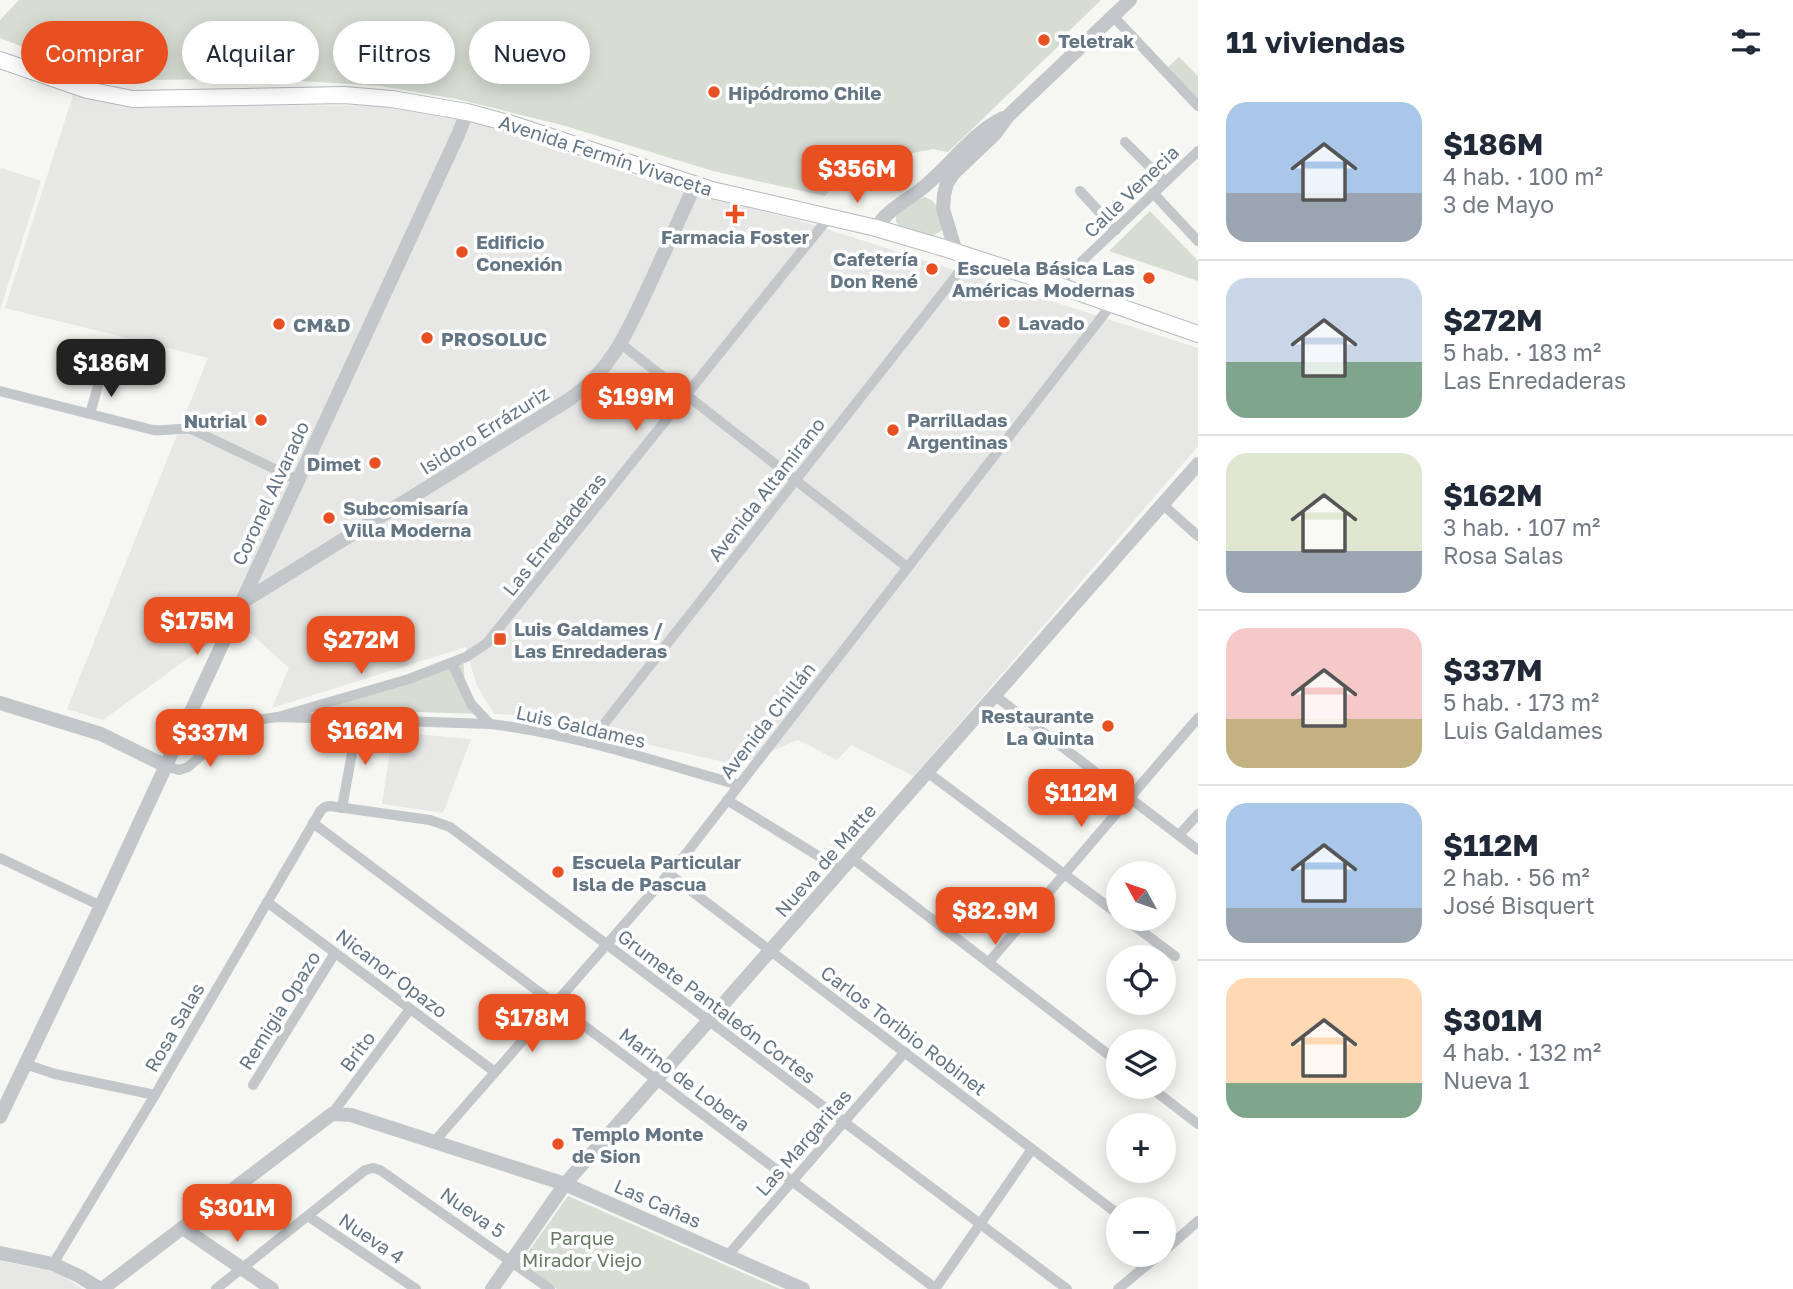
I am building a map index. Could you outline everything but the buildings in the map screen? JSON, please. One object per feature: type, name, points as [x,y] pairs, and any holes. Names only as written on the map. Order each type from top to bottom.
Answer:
[{"type":"main road","name":"Avenida Fermín Vivaceta","points":[[0,60],[87,90],[133,99],[344,96],[392,99],[467,112],[512,124],[695,185],[876,228],[963,254],[1198,334]]},
{"type":"street","points":[[963,254],[943,209],[947,183],[995,134],[1008,116],[1130,0]]},
{"type":"street","points":[[1113,16],[1198,106]]},
{"type":"street","name":"Coronel Alvarado","points":[[0,1117],[101,906],[453,148],[467,112]]},
{"type":"street","points":[[876,228],[887,212],[926,185],[990,126],[1008,116]]},
{"type":"street","points":[[1125,142],[1165,182]]},
{"type":"street","name":"Calle Venecia","points":[[1057,285],[1198,151]]},
{"type":"street","name":"Isidoro Errázuriz","points":[[240,604],[570,399],[600,374],[621,344],[695,185]]},
{"type":"street","points":[[1080,191],[1116,230]]},
{"type":"street","points":[[1153,193],[1198,241]]},
{"type":"street","name":"Las Enredaderas","points":[[278,716],[409,679],[452,663],[492,639],[829,217]]},
{"type":"street","name":"Avenida Altamirano","points":[[589,743],[796,480],[963,254]]},
{"type":"street","name":"Avenida Chillán","points":[[434,1142],[669,874],[1111,305]]},
{"type":"street","points":[[621,344],[907,567]]},
{"type":"street","points":[[90,414],[102,375]]},
{"type":"street","points":[[0,391],[153,430],[191,429],[298,480]]},
{"type":"street","name":"Nueva de Matte","points":[[492,1289],[565,1184],[1198,464]]},
{"type":"street","points":[[1162,504],[1198,536]]},
{"type":"street","points":[[256,569],[263,581],[275,581]]},
{"type":"street","points":[[452,663],[471,704],[490,724]]},
{"type":"street","points":[[994,695],[1198,850]]},
{"type":"street","points":[[0,703],[101,734],[166,766]]},
{"type":"street","name":"Luis Galdames","points":[[185,725],[198,727],[278,716],[490,724],[524,728],[589,743],[739,786]]},
{"type":"street","points":[[989,962],[1198,718]]},
{"type":"street","points":[[342,807],[358,720]]},
{"type":"street","name":"Luis Galdames","points":[[166,766],[179,770],[188,767],[226,734],[245,722]]},
{"type":"street","points":[[927,772],[1106,905]]},
{"type":"street","points":[[727,800],[841,870]]},
{"type":"street","name":"Grumete Pantaleón Cortes","points":[[324,807],[342,807],[430,820],[450,827],[1067,1289]]},
{"type":"street","name":"Rosa Salas","points":[[53,1264],[324,807]]},
{"type":"street","points":[[1180,835],[1198,814]]},
{"type":"street","name":"Marino de Lobera","points":[[313,823],[935,1289]]},
{"type":"street","points":[[0,858],[101,906]]},
{"type":"street","points":[[852,858],[1106,1053]]},
{"type":"street","name":"Carlos Toribio Robinet","points":[[669,874],[1106,1205]]},
{"type":"street","name":"Nicanor Opazo","points":[[267,902],[495,1072]]},
{"type":"street","points":[[1141,931],[1160,945]]},
{"type":"street","name":"Remigia Opazo","points":[[253,1085],[335,953]]},
{"type":"street","name":"Brito","points":[[332,1114],[411,1009]]},
{"type":"street","name":"Las Margaritas","points":[[728,1255],[905,1052]]},
{"type":"street","points":[[25,1064],[55,1074],[155,1096]]},
{"type":"street","points":[[1166,1099],[1198,1124]]},
{"type":"street","points":[[0,1253],[53,1264],[101,1289],[332,1114]]},
{"type":"street","name":"Las Cañas","points":[[332,1114],[351,1115],[565,1184],[803,1289]]},
{"type":"street","points":[[935,1289],[1032,1149]]},
{"type":"street","name":"Nueva 5","points":[[308,1216],[365,1170],[380,1170],[551,1289]]},
{"type":"street","points":[[216,1289],[308,1216]]},
{"type":"street","name":"Nueva 4","points":[[308,1216],[416,1289]]},
{"type":"street","points":[[1176,1240],[1198,1221]]},
{"type":"street","points":[[183,1228],[272,1289]]},
{"type":"street","points":[[1124,1288],[1146,1267]]},
{"type":"shaded area","points":[[73,95],[121,104],[390,106],[470,121],[688,193],[805,222],[1198,348],[1198,446],[914,776],[851,745],[837,760],[798,740],[737,765],[520,715],[494,714],[476,684],[466,647],[272,708],[289,668],[238,622],[103,720],[67,709],[208,358],[5,308]]},
{"type":"shaded area","points":[[1,168],[41,181],[0,310],[0,172]]},
{"type":"shaded area","points":[[393,732],[471,739],[443,813],[382,804]]},
{"type":"shaded area","points":[[0,1261],[60,1273],[82,1289],[0,1289]]},
{"type":"green space","name":"Hipódromo Chile","points":[[19,0],[1101,0],[1069,31],[1069,36],[948,152],[933,149],[851,165],[825,196],[713,171],[562,125],[457,99],[380,86],[349,84],[455,84],[455,21],[333,21],[333,83],[319,82],[319,21],[182,21],[182,80],[168,80],[168,21],[21,21],[21,46],[0,38],[0,20]]},
{"type":"green space","points":[[1179,57],[1198,76],[1198,100],[1167,68]]},
{"type":"green space","points":[[924,197],[936,205],[939,214],[942,230],[933,236],[899,225],[896,221],[897,212]]},
{"type":"green space","points":[[1150,211],[1198,261],[1198,281],[1109,251]]},
{"type":"green space","points":[[463,658],[465,684],[483,714],[316,709]]},
{"type":"green space","name":"Parque Mirador Viejo","points":[[568,1196],[780,1289],[557,1289],[519,1265]]},
{"type":"place","name":"Teletrak","points":[[1044,40]]},
{"type":"place","name":"Hipódromo Chile","points":[[714,92]]},
{"type":"place","name":"Farmacia Foster","points":[[735,214]]},
{"type":"place","name":"Edificio Conexión","points":[[462,252]]},
{"type":"place","name":"Cafetería Don René","points":[[932,269]]},
{"type":"place","name":"Escuela Básica Las Américas Modernas","points":[[1149,278]]},
{"type":"place","name":"Lavado","points":[[1004,322]]},
{"type":"place","name":"CM&D","points":[[279,324]]},
{"type":"place","name":"PROSOLUC","points":[[427,338]]},
{"type":"place","name":"Nutrial","points":[[261,420]]},
{"type":"place","name":"Parrilladas Argentinas","points":[[893,430]]},
{"type":"place","name":"Dimet","points":[[375,463]]},
{"type":"place","name":"Subcomisaría Villa Moderna","points":[[329,518]]},
{"type":"place","name":"Luis Galdames / Las Enredaderas","points":[[500,639]]},
{"type":"place","name":"Restaurante La Quinta","points":[[1108,726]]},
{"type":"place","name":"Escuela Particular Isla de Pascua","points":[[558,872]]},
{"type":"place","name":"Templo Monte de Sion","points":[[558,1144]]}]
